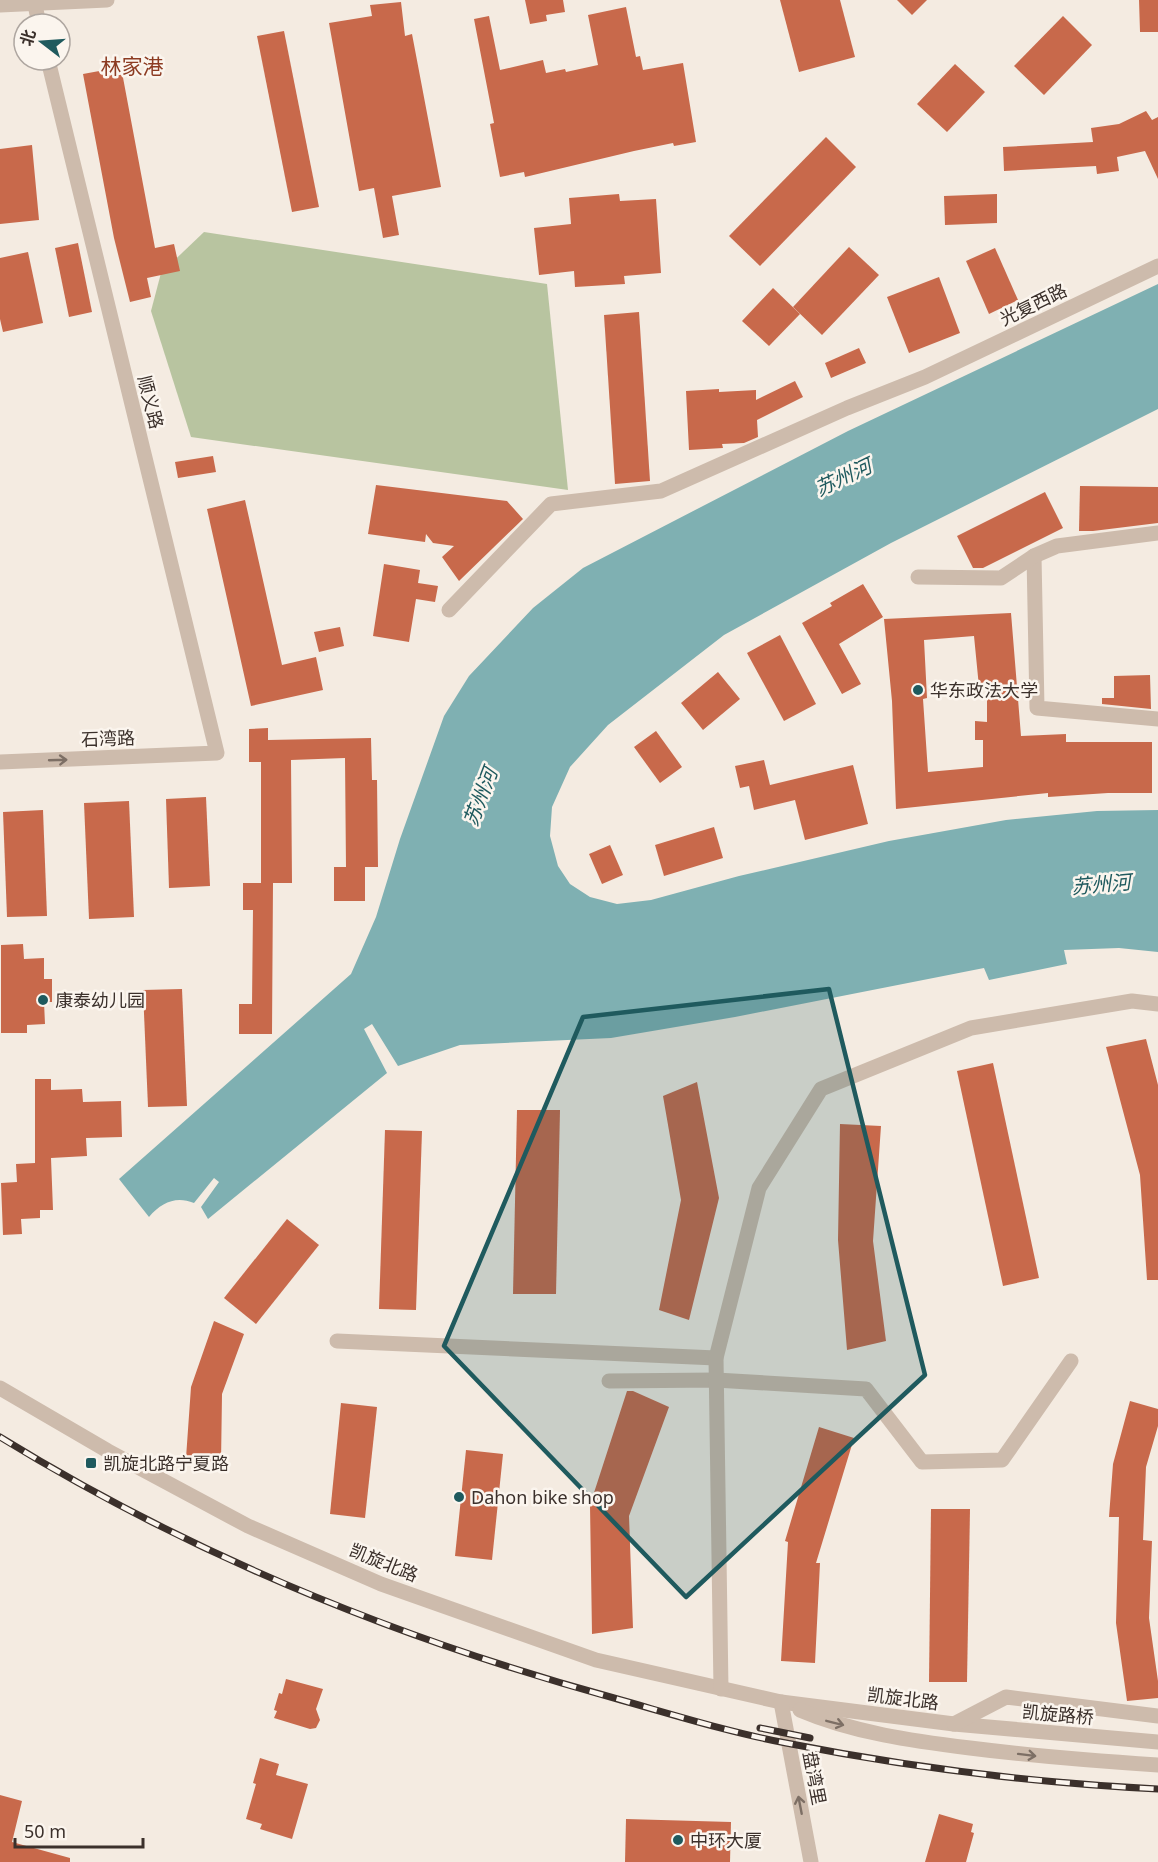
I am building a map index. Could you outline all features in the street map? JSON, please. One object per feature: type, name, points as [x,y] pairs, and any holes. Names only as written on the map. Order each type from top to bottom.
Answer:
[{"type":"street","points":[[0,5],[34,1],[107,0]]},
{"type":"street","name":"顺义路","points":[[51,72],[217,753]]},
{"type":"street","name":"光复西路","points":[[449,610],[551,504],[661,491],[847,408],[925,377],[1158,266]]},
{"type":"street","points":[[918,577],[1001,578],[1034,556],[1057,546],[1158,533]]},
{"type":"street","points":[[1034,556],[1037,708],[1158,719]]},
{"type":"street","name":"石湾路","points":[[0,762],[217,753]]},
{"type":"street","points":[[721,1689],[716,1358],[759,1188],[821,1089],[970,1028],[1132,1002],[1158,1004]]},
{"type":"street","points":[[337,1341],[716,1358]]},
{"type":"street","points":[[609,1380],[716,1380],[866,1389],[922,1462],[1002,1460],[1071,1361]]},
{"type":"street","name":"凯旋北路","points":[[0,1388],[108,1451],[248,1526],[381,1584],[596,1660],[781,1702],[954,1724],[1006,1697],[1158,1716]]},
{"type":"street","name":"凯旋北路","points":[[781,1702],[826,1721],[912,1741],[1058,1759],[1158,1765]]},
{"type":"street","name":"盘湾里","points":[[781,1702],[811,1862]]},
{"type":"street","name":"凯旋路桥","points":[[954,1724],[1158,1742]]},
{"type":"highlighted area","points":[[829,989],[925,1375],[686,1597],[444,1346],[583,1017]]},
{"type":"green space","points":[[204,232],[547,284],[568,490],[191,437],[151,311],[161,273]]},
{"type":"water","name":"苏州河","points":[[1158,284],[1158,409],[891,543],[724,635],[608,725],[570,767],[552,807],[550,836],[558,866],[570,884],[590,897],[617,904],[651,900],[739,876],[889,841],[1006,820],[1097,811],[1158,810],[1158,952],[1119,948],[1064,950],[1067,964],[989,980],[984,968],[735,1017],[611,1038],[460,1045],[398,1066],[372,1024],[364,1029],[387,1073],[208,1219],[201,1207],[219,1182],[214,1178],[194,1203],[175,1200],[164,1204],[149,1217],[119,1179],[351,974],[376,917],[400,839],[444,716],[469,676],[533,608],[583,568],[848,431]]},
{"type":"building","points":[[525,0],[563,0],[565,12],[546,15],[547,21],[530,24]]},
{"type":"building","points":[[780,0],[840,0],[855,57],[799,72]]},
{"type":"building","points":[[897,0],[927,0],[912,15]]},
{"type":"building","points":[[1139,0],[1158,0],[1158,32],[1140,32]]},
{"type":"building","points":[[401,2],[405,36],[412,34],[441,187],[392,196],[399,235],[383,238],[374,188],[359,191],[329,23],[372,16],[370,5]]},
{"type":"building","points":[[626,7],[636,57],[640,56],[643,70],[683,63],[696,142],[674,146],[673,143],[525,177],[524,172],[500,177],[490,124],[494,123],[474,19],[489,16],[500,70],[543,60],[546,73],[565,69],[566,72],[598,65],[588,15]]},
{"type":"building","points":[[1063,16],[1092,45],[1044,95],[1014,66]]},
{"type":"building","points":[[284,31],[319,207],[292,212],[257,36]]},
{"type":"building","points":[[955,64],[985,92],[947,132],[917,104]]},
{"type":"building","points":[[121,67],[155,248],[174,244],[180,271],[147,278],[151,297],[130,302],[114,238],[83,74]]},
{"type":"building","points":[[1146,111],[1152,120],[1158,117],[1158,179],[1145,151],[1117,157],[1119,171],[1097,174],[1096,166],[1004,171],[1003,147],[1093,142],[1091,128],[1119,124]]},
{"type":"building","points":[[826,137],[856,167],[760,266],[729,236]]},
{"type":"building","points":[[32,145],[39,220],[0,224],[0,149]]},
{"type":"building","points":[[619,194],[620,201],[656,199],[661,273],[624,276],[625,284],[575,287],[574,271],[539,275],[534,228],[571,224],[569,198]]},
{"type":"building","points":[[997,194],[997,223],[945,225],[944,196]]},
{"type":"building","points":[[78,243],[92,312],[69,317],[55,248]]},
{"type":"building","points":[[849,247],[879,275],[822,335],[793,307]]},
{"type":"building","points":[[995,248],[1018,300],[989,314],[966,261]]},
{"type":"building","points":[[28,252],[43,323],[3,332],[0,319],[0,258]]},
{"type":"building","points":[[939,277],[960,333],[909,353],[887,297]]},
{"type":"building","points":[[773,288],[800,314],[769,346],[742,321]]},
{"type":"building","points":[[639,312],[650,481],[615,484],[604,315]]},
{"type":"building","points":[[859,348],[866,363],[831,378],[825,363]]},
{"type":"building","points":[[795,381],[803,397],[757,420],[758,437],[744,443],[722,444],[723,448],[689,450],[686,391],[756,390],[756,400]]},
{"type":"building","points":[[213,456],[216,472],[178,478],[175,462]]},
{"type":"building","points":[[376,485],[507,501],[523,519],[459,581],[442,557],[454,546],[433,543],[426,534],[425,542],[368,534]]},
{"type":"building","points":[[1080,486],[1158,487],[1158,523],[1079,531]]},
{"type":"building","points":[[1045,492],[1063,528],[983,568],[973,568],[957,536]]},
{"type":"building","points":[[245,500],[282,665],[316,657],[323,690],[251,706],[207,509]]},
{"type":"building","points":[[384,564],[420,570],[418,583],[438,586],[435,602],[416,599],[409,642],[373,636]]},
{"type":"building","points":[[863,584],[883,617],[839,644],[861,684],[842,694],[802,623],[832,606],[830,603]]},
{"type":"building","points":[[1011,613],[1021,736],[1066,734],[1066,742],[1152,742],[1152,793],[1048,797],[1048,793],[896,809],[892,701],[884,619]],"holes":[[[974,636],[979,687],[987,686],[987,722],[975,721],[975,740],[983,740],[983,767],[928,772],[923,699],[927,698],[924,640]]]},
{"type":"building","points":[[340,627],[344,646],[319,652],[314,632]]},
{"type":"building","points":[[780,635],[816,704],[784,721],[747,653]]},
{"type":"building","points":[[718,672],[740,699],[703,730],[681,703]]},
{"type":"building","points":[[1150,675],[1151,709],[1102,704],[1102,698],[1114,698],[1114,676]]},
{"type":"building","points":[[268,728],[268,740],[371,738],[372,780],[377,780],[378,867],[365,867],[365,901],[334,901],[334,867],[346,867],[345,758],[291,760],[292,883],[273,883],[272,1034],[239,1034],[239,1004],[252,1004],[253,910],[243,910],[243,883],[261,883],[261,762],[249,762],[249,729]]},
{"type":"building","points":[[656,731],[682,767],[660,783],[634,747]]},
{"type":"building","points":[[764,760],[770,785],[853,765],[868,824],[805,840],[795,800],[754,810],[749,786],[740,788],[735,766]]},
{"type":"building","points":[[206,797],[210,886],[169,888],[166,799]]},
{"type":"building","points":[[129,801],[134,917],[89,919],[84,803]]},
{"type":"building","points":[[43,810],[47,916],[7,917],[3,812]]},
{"type":"building","points":[[714,827],[723,858],[664,876],[655,845]]},
{"type":"building","points":[[610,845],[623,875],[602,884],[589,854]]},
{"type":"building","points":[[23,944],[24,959],[44,958],[44,979],[52,979],[52,1002],[44,1002],[45,1024],[27,1025],[27,1033],[1,1033],[1,945]]},
{"type":"building","points":[[182,989],[187,1106],[148,1107],[143,990]]},
{"type":"building","points":[[1146,1039],[1158,1085],[1158,1280],[1147,1280],[1140,1175],[1106,1047]]},
{"type":"building","points":[[993,1063],[1039,1278],[1003,1286],[957,1071]]},
{"type":"building","points":[[35,1079],[51,1079],[51,1090],[82,1089],[83,1102],[121,1101],[122,1137],[86,1138],[87,1156],[51,1158],[53,1210],[40,1210],[40,1218],[21,1219],[22,1234],[3,1235],[1,1183],[17,1182],[16,1164],[35,1163]]},
{"type":"building","points":[[697,1082],[719,1198],[689,1320],[659,1310],[681,1200],[663,1096]]},
{"type":"building","points":[[517,1110],[560,1110],[556,1294],[513,1294]]},
{"type":"building","points":[[840,1124],[881,1126],[873,1241],[886,1341],[847,1350],[838,1240]]},
{"type":"building","points":[[385,1130],[422,1131],[416,1310],[379,1309]]},
{"type":"building","points":[[287,1219],[319,1245],[256,1324],[224,1298]]},
{"type":"building","points":[[214,1321],[244,1334],[222,1394],[221,1463],[186,1458],[191,1387]]},
{"type":"building","points":[[627,1391],[633,1391],[669,1407],[629,1516],[633,1628],[592,1634],[590,1505]]},
{"type":"building","points":[[1130,1401],[1158,1409],[1158,1426],[1146,1467],[1143,1540],[1152,1541],[1149,1618],[1158,1681],[1158,1698],[1127,1701],[1116,1623],[1119,1517],[1109,1517],[1113,1464]]},
{"type":"building","points":[[341,1403],[377,1407],[365,1518],[330,1514]]},
{"type":"building","points":[[819,1427],[854,1438],[816,1563],[820,1563],[815,1663],[781,1661],[788,1542],[785,1541]]},
{"type":"building","points":[[466,1450],[503,1454],[492,1560],[455,1556]]},
{"type":"building","points":[[931,1509],[970,1509],[967,1682],[929,1682]]},
{"type":"building","points":[[286,1679],[323,1689],[316,1709],[320,1720],[316,1728],[310,1729],[274,1718],[279,1693],[282,1694]]},
{"type":"building","points":[[260,1758],[279,1764],[276,1775],[308,1784],[292,1839],[260,1829],[262,1824],[246,1819],[256,1784],[253,1783]]},
{"type":"building","points":[[0,1795],[22,1801],[12,1842],[70,1858],[70,1862],[0,1862]]},
{"type":"building","points":[[939,1814],[973,1824],[971,1832],[974,1833],[966,1862],[925,1862]]},
{"type":"building","name":"中环大厦","points":[[626,1819],[731,1822],[730,1862],[625,1862]]},
{"type":"railway","points":[[0,1437],[146,1519],[221,1555],[375,1620],[534,1675],[721,1728],[832,1752],[925,1767],[1018,1778],[1158,1789]]},
{"type":"railway","points":[[760,1728],[810,1738]]},
{"type":"place","name":"华东政法大学","points":[[918,690]]},
{"type":"place","name":"康泰幼儿园","points":[[43,1000]]},
{"type":"place","name":"凯旋北路宁夏路","points":[[91,1463]]},
{"type":"place","name":"Dahon bike shop","points":[[459,1497]]},
{"type":"place","name":"中环大厦","points":[[678,1840]]},
{"type":"district","name":"林家港","points":[[132,66]]}]
